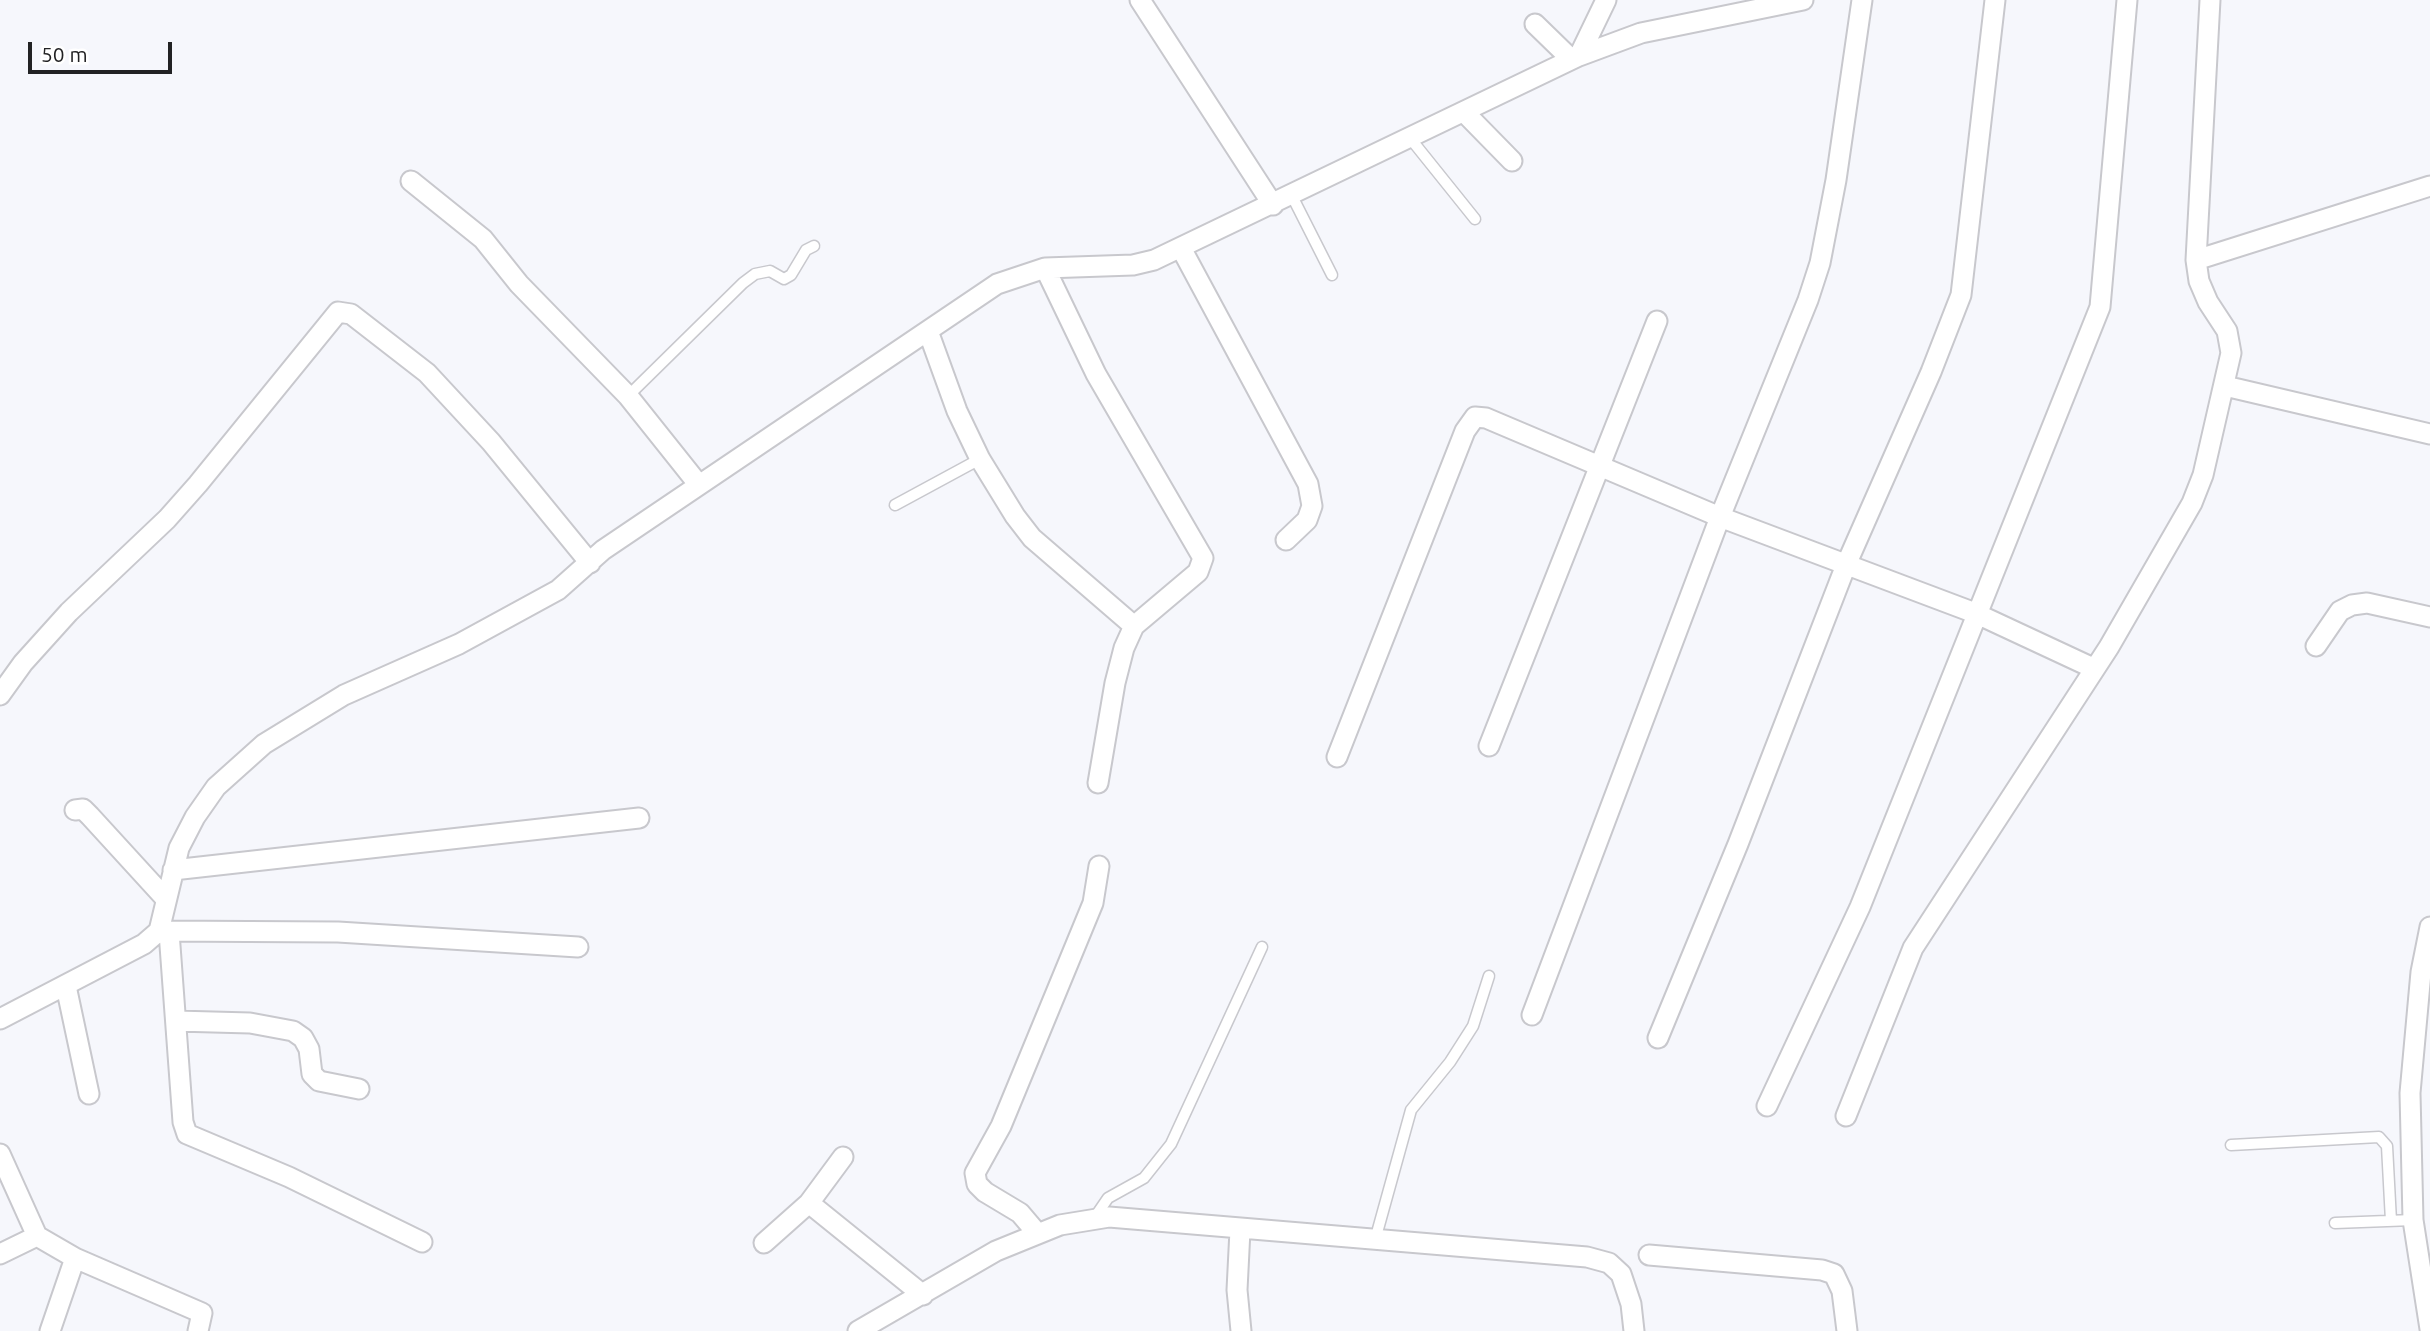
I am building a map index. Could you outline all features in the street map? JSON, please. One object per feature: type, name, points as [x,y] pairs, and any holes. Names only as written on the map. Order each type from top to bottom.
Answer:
[{"type":"street","points":[[1140,0],[1273,205]]},
{"type":"street","points":[[1575,57],[1606,0]]},
{"type":"street","points":[[422,1242],[312,1188],[187,1134],[183,1122],[176,1021],[164,931],[165,898],[179,848],[195,817],[223,780],[264,744],[344,695],[459,644],[535,604],[576,577],[603,550],[997,284],[1045,268],[1070,264],[1133,265],[1181,248],[1273,205],[1575,57],[1641,33],[1803,0]]},
{"type":"street","points":[[1532,1015],[1720,517],[1808,300],[1820,263],[1851,86],[1862,0]]},
{"type":"street","points":[[1658,1038],[1738,844],[1846,565],[1961,295],[1995,0]]},
{"type":"street","points":[[1767,1106],[1860,906],[1975,613],[2100,307],[2127,0]]},
{"type":"street","points":[[1846,1116],[1913,948],[2109,647],[2192,503],[2203,475],[2231,353],[2227,331],[2208,302],[2199,281],[2196,260],[2210,0]]},
{"type":"street","points":[[1535,24],[1575,57]]},
{"type":"street","points":[[1464,112],[1512,161]]},
{"type":"street","points":[[411,181],[471,226],[519,284],[628,396],[699,485]]},
{"type":"street","points":[[2196,260],[2430,186]]},
{"type":"street","points":[[1181,248],[1308,484],[1312,506],[1307,520],[1286,540]]},
{"type":"street","points":[[1045,268],[1096,374],[1203,558],[1198,572],[1134,626],[1124,648],[1115,683],[1098,783]]},
{"type":"street","points":[[0,695],[23,663],[69,612],[191,493],[338,312],[351,314],[401,351],[436,382],[590,563]]},
{"type":"street","points":[[1489,746],[1657,321]]},
{"type":"street","points":[[928,331],[957,411],[980,459],[1032,538],[1134,626]]},
{"type":"street","points":[[2225,386],[2430,434]]},
{"type":"street","points":[[1337,757],[1465,431],[1475,417],[1486,418],[1720,517],[1975,613],[2093,668]]},
{"type":"street","points":[[2316,646],[2340,611],[2352,605],[2367,603],[2430,617]]},
{"type":"street","points":[[75,810],[83,809],[165,898]]},
{"type":"street","points":[[173,870],[639,818]]},
{"type":"street","points":[[1037,1233],[1020,1213],[985,1192],[977,1184],[975,1173],[1001,1126],[1093,904],[1100,866]]},
{"type":"street","points":[[2430,927],[2421,972],[2422,1041],[2410,1093],[2421,1190],[2413,1220],[2430,1329]]},
{"type":"street","points":[[0,1019],[66,986],[164,931],[338,932],[578,947]]},
{"type":"street","points":[[66,986],[89,1094]]},
{"type":"street","points":[[176,1021],[250,1023],[293,1031],[303,1038],[309,1049],[312,1074],[319,1081],[359,1089]]},
{"type":"street","points":[[0,1154],[37,1236],[75,1258],[202,1313],[198,1331]]},
{"type":"street","points":[[764,1243],[809,1203],[844,1157]]},
{"type":"street","points":[[809,1203],[923,1295]]},
{"type":"street","points":[[858,1331],[996,1251],[1060,1225],[1095,1218],[1587,1257],[1609,1263],[1621,1274],[1631,1304],[1634,1331]]},
{"type":"street","points":[[1240,1230],[1237,1290],[1241,1331]]},
{"type":"street","points":[[0,1254],[37,1236]]},
{"type":"street","points":[[1649,1255],[1822,1270],[1835,1274],[1842,1291],[1847,1331]]},
{"type":"street","points":[[50,1331],[75,1258]]},
{"type":"lane","points":[[1410,138],[1475,219]]},
{"type":"lane","points":[[1292,196],[1332,275]]},
{"type":"lane","points":[[628,396],[743,283],[755,274],[770,271],[784,279],[791,275],[806,250],[814,246]]},
{"type":"lane","points":[[895,505],[980,459]]},
{"type":"lane","points":[[1095,1218],[1108,1198],[1144,1178],[1171,1144],[1262,947]]},
{"type":"lane","points":[[1375,1240],[1411,1110],[1450,1062],[1473,1026],[1489,976]]},
{"type":"lane","points":[[2231,1145],[2379,1137],[2387,1146],[2391,1221]]},
{"type":"lane","points":[[2335,1223],[2413,1220]]}]
